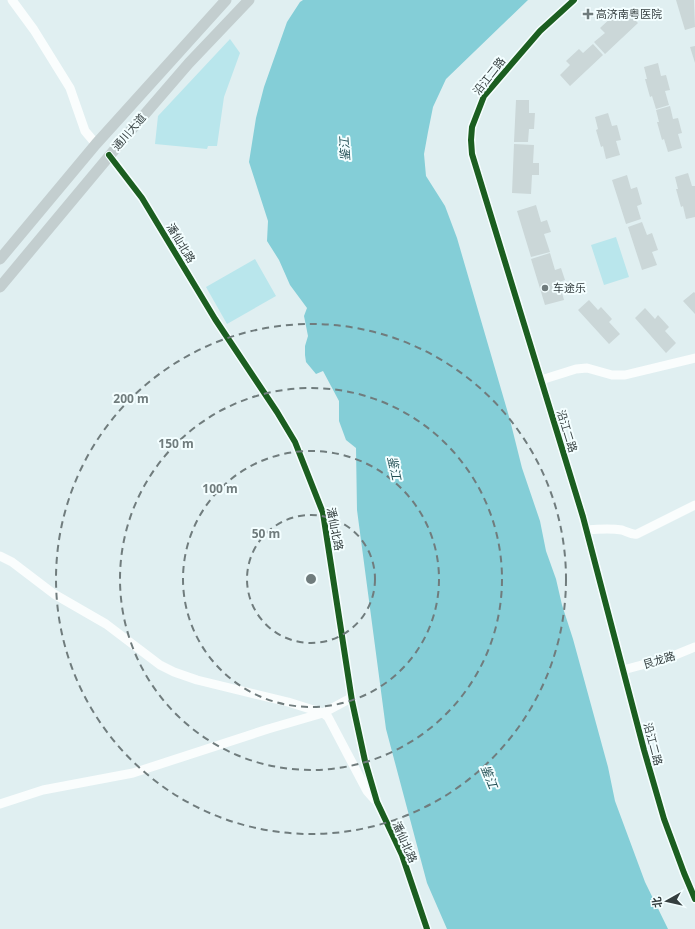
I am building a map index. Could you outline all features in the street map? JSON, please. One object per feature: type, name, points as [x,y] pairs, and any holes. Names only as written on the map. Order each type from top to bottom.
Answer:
[{"type":"main road","name":"通川大道","points":[[0,287],[109,154],[184,69],[249,0]]},
{"type":"main road","name":"通川大道","points":[[0,259],[96,144],[222,3]]},
{"type":"street","points":[[12,0],[34,30],[70,88],[85,131],[96,144]]},
{"type":"street","name":"沿江二路","points":[[574,0],[540,31],[484,96],[472,127],[472,154],[586,530],[664,819],[695,898]]},
{"type":"street","name":"潘仙北路","points":[[109,154],[142,198],[215,319],[277,412],[295,442],[323,513],[351,698],[365,761],[377,802],[402,855],[427,929]]},
{"type":"street","points":[[541,380],[576,369],[587,368],[612,375],[625,375],[695,358]]},
{"type":"street","points":[[586,530],[611,529],[637,534],[695,504]]},
{"type":"street","points":[[0,556],[12,562],[54,594],[106,624],[160,665],[174,672],[197,680],[288,702],[323,713],[328,717],[368,791],[377,802]]},
{"type":"street","name":"艮龙路","points":[[623,670],[668,658],[695,647]]},
{"type":"street","points":[[0,804],[43,790],[133,773],[268,729],[323,713],[351,698]]},
{"type":"shaded area","points":[[230,39],[240,53],[224,97],[217,146],[208,146],[207,149],[155,144],[158,116]]},
{"type":"shaded area","points":[[616,237],[629,277],[604,285],[591,245]]},
{"type":"shaded area","points":[[255,259],[276,296],[227,324],[206,287]]},
{"type":"water","name":"鉴江","points":[[303,0],[528,0],[446,79],[433,107],[424,154],[426,176],[445,206],[457,238],[510,420],[522,468],[540,521],[546,551],[556,579],[608,767],[615,801],[645,882],[668,929],[447,929],[427,883],[386,729],[357,510],[356,448],[346,440],[339,421],[339,401],[323,371],[316,374],[306,362],[305,346],[308,336],[304,316],[307,308],[290,285],[279,260],[267,241],[268,221],[249,162],[256,118],[264,87],[287,22],[300,2]]},
{"type":"building","points":[[676,0],[694,0],[695,27],[685,30]]},
{"type":"building","points":[[627,12],[638,23],[605,54],[594,42],[605,33],[600,28],[613,16],[617,21]]},
{"type":"building","points":[[593,44],[603,55],[570,86],[560,75],[570,65],[566,61],[579,49],[583,53]]},
{"type":"building","points":[[695,46],[695,63],[690,47]]},
{"type":"building","points":[[658,63],[661,76],[666,75],[670,90],[665,91],[669,105],[656,109],[652,96],[650,97],[645,79],[647,79],[644,67]]},
{"type":"building","points":[[516,100],[529,100],[529,113],[535,113],[534,129],[529,129],[528,142],[514,142]]},
{"type":"building","points":[[670,106],[673,119],[678,118],[682,133],[678,134],[682,148],[668,152],[664,139],[662,140],[657,122],[659,122],[656,110]]},
{"type":"building","points":[[608,113],[612,126],[617,125],[621,140],[616,141],[620,155],[606,159],[603,146],[601,147],[596,130],[598,129],[595,117]]},
{"type":"building","points":[[514,144],[534,145],[533,163],[539,163],[539,175],[532,175],[531,194],[512,193]]},
{"type":"building","points":[[688,173],[692,186],[695,186],[695,217],[686,219],[683,206],[681,207],[676,189],[678,189],[675,177]]},
{"type":"building","points":[[627,175],[631,189],[637,187],[642,204],[637,206],[641,219],[626,224],[612,180]]},
{"type":"building","points":[[536,205],[541,222],[547,220],[551,232],[544,234],[550,252],[531,257],[517,211]]},
{"type":"building","points":[[642,222],[647,235],[652,233],[658,250],[652,252],[657,265],[642,270],[628,227]]},
{"type":"building","points":[[550,253],[555,270],[561,268],[565,280],[559,282],[564,300],[545,305],[531,259]]},
{"type":"building","points":[[694,292],[695,293],[695,314],[683,301]]},
{"type":"building","points":[[589,300],[598,310],[601,307],[612,319],[609,322],[620,334],[609,344],[578,310]]},
{"type":"building","points":[[645,308],[655,319],[658,315],[669,327],[665,331],[676,343],[666,353],[635,318]]},
{"type":"cycle path","points":[[574,0],[540,31],[484,96],[472,127],[472,154],[583,517],[644,750],[664,819],[695,899]]},
{"type":"cycle path","points":[[109,155],[142,198],[215,319],[277,412],[295,442],[323,513],[352,701],[365,761],[377,802],[402,855],[427,929]]},
{"type":"place","name":"高济南粤医院","points":[[588,14]]},
{"type":"place","name":"车途乐","points":[[545,288]]}]
